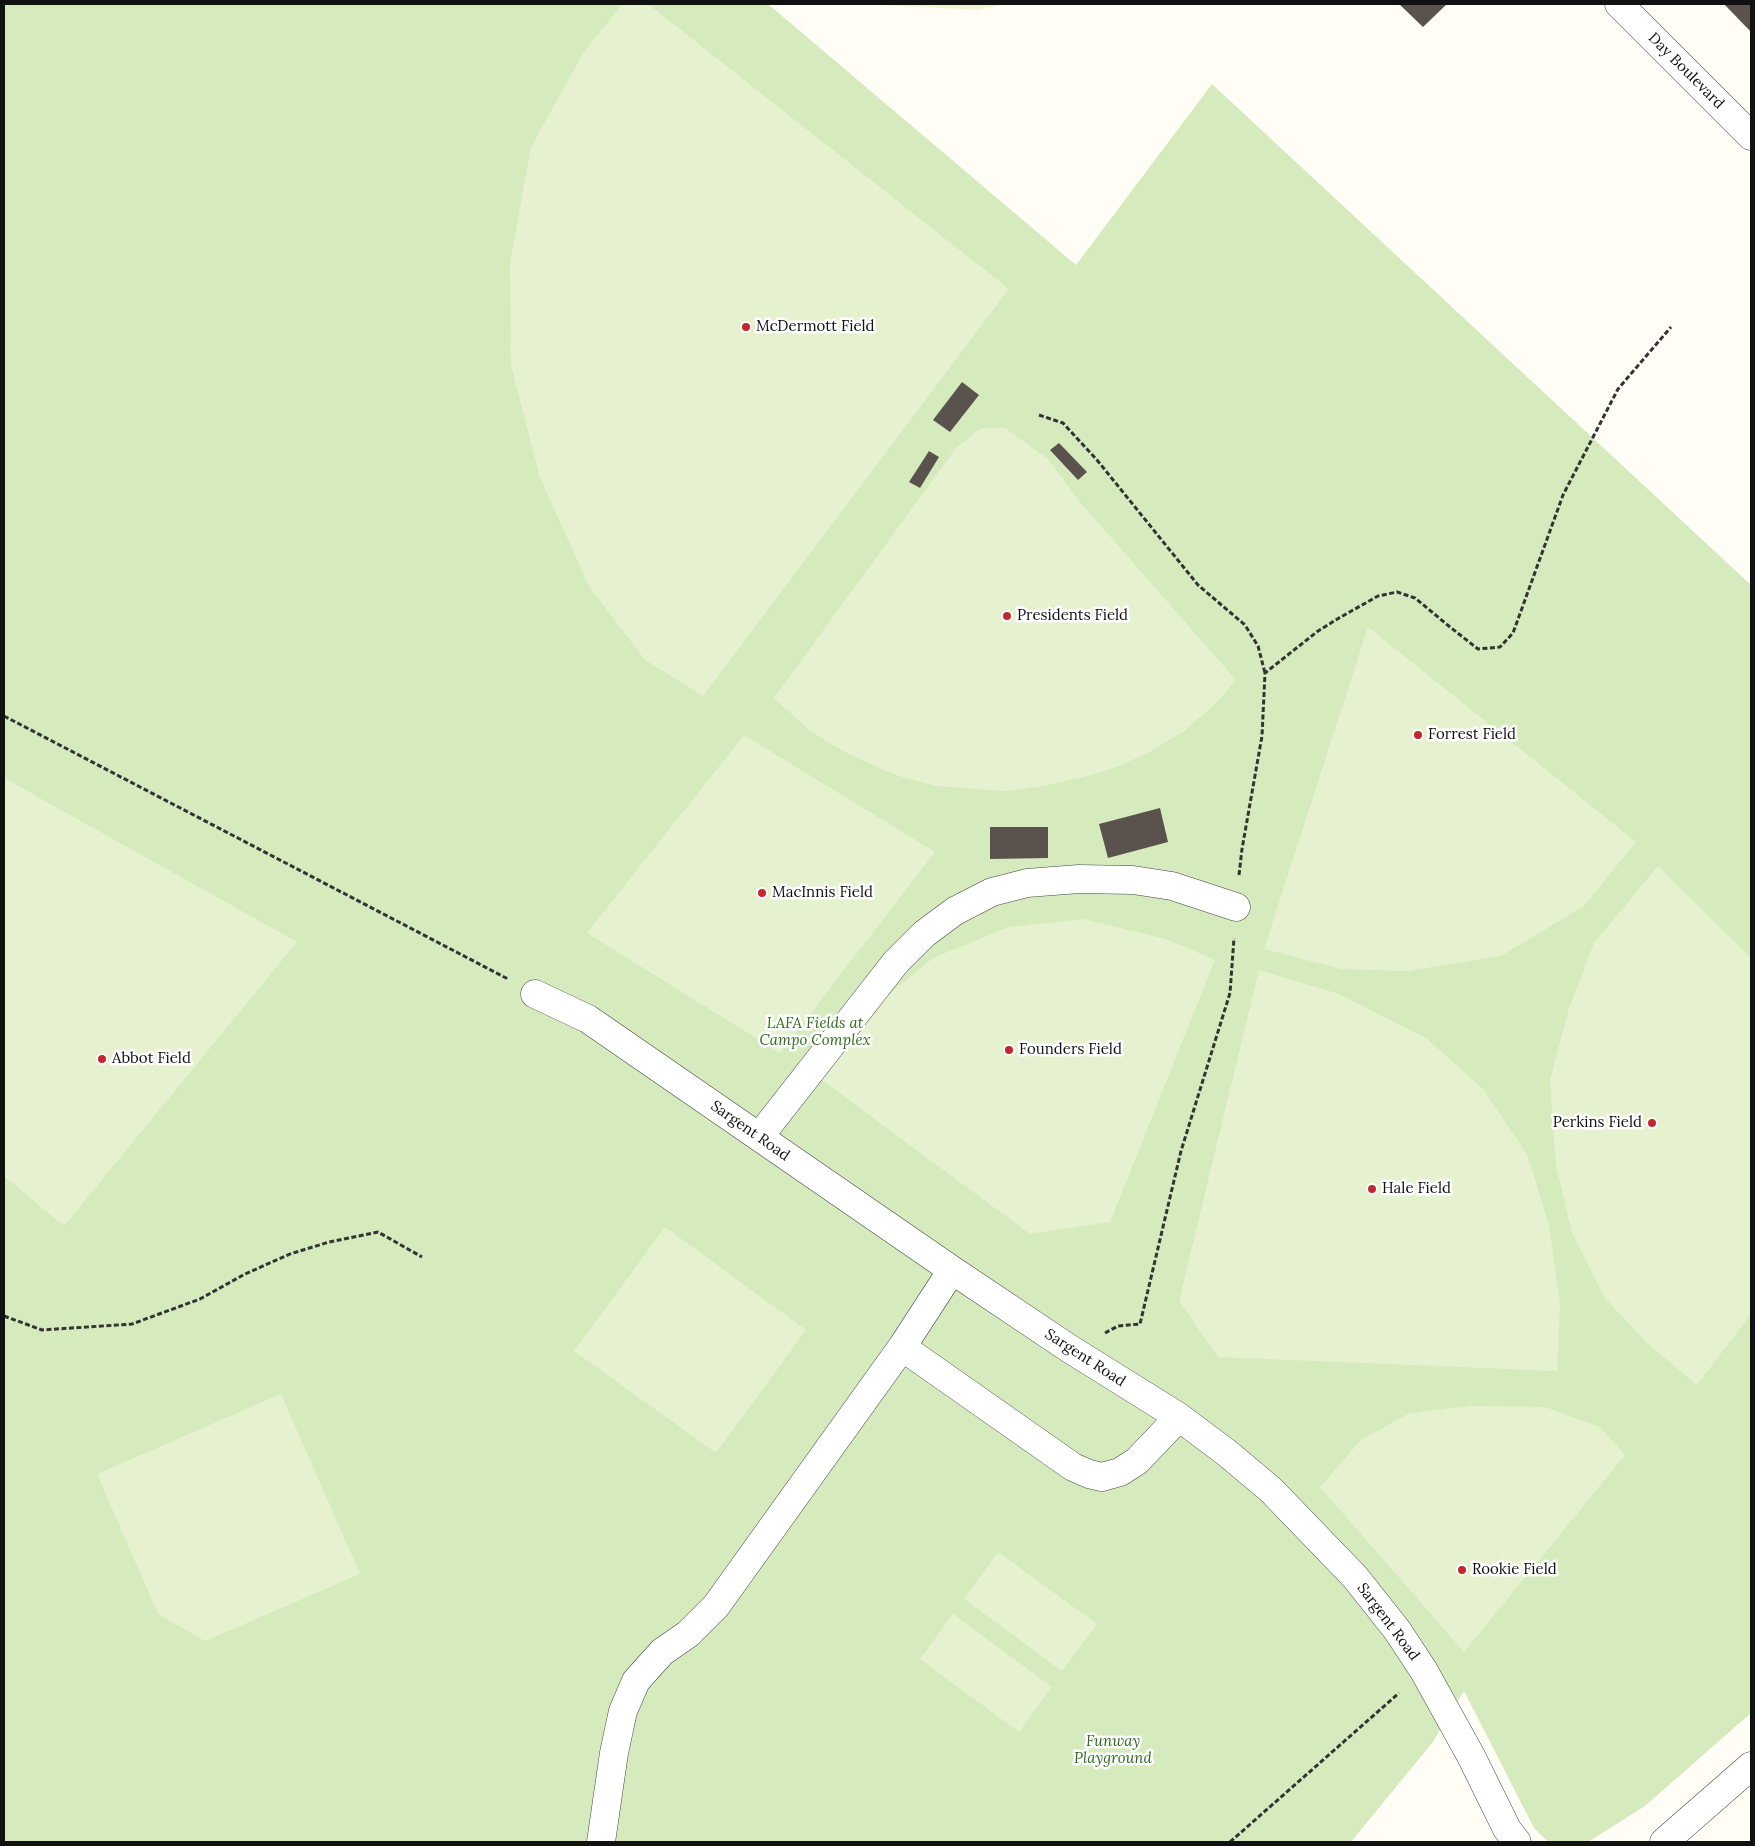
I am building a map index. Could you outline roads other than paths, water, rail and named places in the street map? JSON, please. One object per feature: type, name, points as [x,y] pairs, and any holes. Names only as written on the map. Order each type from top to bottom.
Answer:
[{"type":"street","name":"Day Boulevard","points":[[1620,5],[1751,136]]},
{"type":"street","points":[[759,1136],[896,962],[924,934],[955,911],[992,892],[1027,883],[1079,879],[1133,880],[1172,886],[1236,907]]},
{"type":"street","name":"Sargent Road","points":[[535,994],[588,1019],[952,1270],[1070,1349],[1180,1417],[1271,1490],[1355,1577],[1397,1630],[1424,1671],[1471,1756],[1507,1828],[1517,1842]]},
{"type":"street","points":[[601,1842],[614,1753],[624,1710],[636,1681],[662,1652],[688,1634],[716,1606],[902,1347],[952,1270]]},
{"type":"street","points":[[902,1347],[1073,1467],[1089,1474],[1102,1477],[1120,1472],[1132,1465],[1180,1417]]},
{"type":"street","points":[[1664,1842],[1751,1766]]},
{"type":"place","name":"McDermott Field","points":[[746,327]]},
{"type":"place","name":"Presidents Field","points":[[1007,616]]},
{"type":"place","name":"Forrest Field","points":[[1418,735]]},
{"type":"place","name":"MacInnis Field","points":[[762,893]]},
{"type":"place","name":"Founders Field","points":[[1009,1050]]},
{"type":"place","name":"Abbot Field","points":[[102,1059]]},
{"type":"place","name":"Perkins Field","points":[[1652,1123]]},
{"type":"place","name":"Hale Field","points":[[1372,1189]]},
{"type":"place","name":"Rookie Field","points":[[1462,1570]]},
{"type":"park label","name":"LAFA Fields at Campo Complex","points":[[815,1032]]},
{"type":"park label","name":"Funway Playground","points":[[1113,1750]]}]
